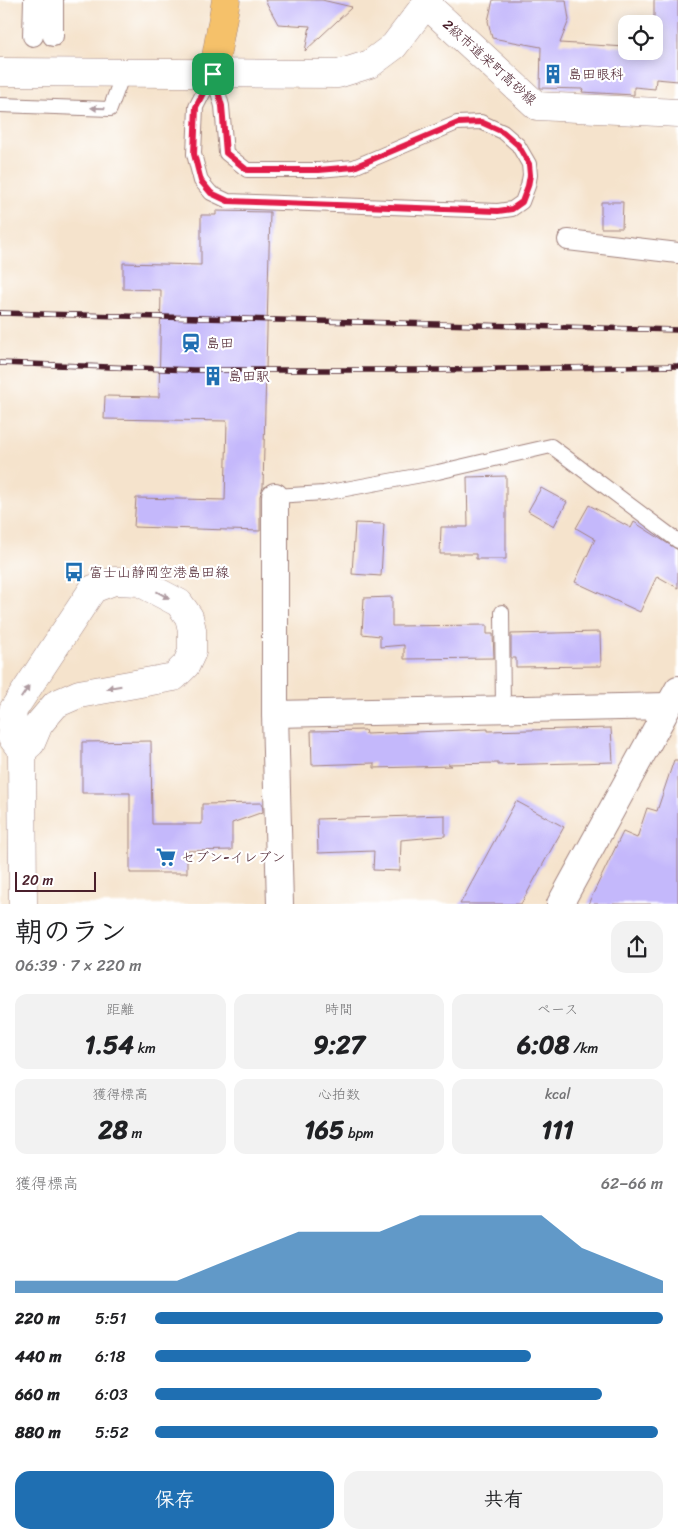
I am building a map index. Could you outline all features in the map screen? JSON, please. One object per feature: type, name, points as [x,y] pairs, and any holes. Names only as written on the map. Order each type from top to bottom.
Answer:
[{"type":"main road","points":[[213,74],[226,0]]},
{"type":"street","points":[[34,0],[43,36],[53,0]]},
{"type":"street","points":[[0,72],[338,74],[370,64],[394,46],[427,2]]},
{"type":"street","name":"2級市道栄町高砂線","points":[[427,2],[537,106],[678,112]]},
{"type":"street","points":[[568,240],[678,253]]},
{"type":"street","points":[[275,496],[275,714],[280,904]]},
{"type":"street","points":[[22,750],[30,743],[39,724],[56,704],[79,694],[174,677],[186,665],[192,652],[192,630],[189,616],[179,604],[139,582],[114,580],[93,589],[13,710],[11,736],[22,750],[23,904]]},
{"type":"street","points":[[275,714],[503,709],[673,698]]},
{"type":"street","points":[[560,904],[673,698]]},
{"type":"lane","points":[[0,105],[110,109],[123,74]]},
{"type":"lane","points":[[213,74],[222,106],[226,153],[247,170],[319,170],[354,167],[458,123],[481,122],[503,132],[518,145],[529,164],[528,186],[522,202],[512,209],[498,211],[228,201],[211,193],[201,181],[194,154],[196,107],[213,74]]},
{"type":"lane","points":[[275,496],[324,493],[438,472],[551,446],[678,541]]},
{"type":"lane","points":[[502,612],[503,709]]},
{"type":"building","points":[[265,0],[322,0],[352,7],[305,51],[310,26],[278,24]]},
{"type":"building","points":[[493,0],[566,0],[569,20],[560,43],[618,47],[618,60],[663,60],[663,15],[654,15],[654,0],[678,0],[678,81],[656,79],[655,89],[634,87],[634,95],[582,92],[583,89],[540,88],[541,47],[492,38],[488,21]]},
{"type":"building","points":[[601,202],[623,202],[622,228],[601,228]]},
{"type":"building","name":"島田駅","points":[[216,211],[270,212],[263,487],[260,496],[260,531],[134,527],[136,498],[225,500],[227,421],[104,419],[105,396],[159,397],[161,290],[123,289],[123,263],[201,265],[201,215],[216,215]]},
{"type":"building","points":[[506,476],[506,559],[476,559],[476,554],[440,554],[441,527],[468,527],[467,477]]},
{"type":"building","points":[[541,488],[567,502],[554,526],[528,511]]},
{"type":"building","points":[[589,505],[631,528],[634,522],[678,550],[678,588],[657,576],[640,612],[575,582],[595,539],[576,528]]},
{"type":"building","points":[[355,523],[384,524],[381,576],[352,574]]},
{"type":"building","points":[[392,597],[392,626],[487,625],[487,634],[493,634],[494,658],[404,659],[404,645],[380,647],[380,636],[362,634],[364,598]]},
{"type":"building","points":[[600,632],[601,666],[516,667],[516,658],[511,658],[511,634]]},
{"type":"building","points":[[611,728],[613,762],[498,765],[498,763],[448,764],[452,766],[374,768],[374,763],[312,765],[311,731],[365,730],[366,734],[488,729],[488,731]]},
{"type":"building","points":[[151,741],[152,824],[202,824],[202,804],[262,803],[263,812],[232,823],[232,850],[187,851],[187,873],[130,873],[130,793],[82,793],[82,742]]},
{"type":"building","points":[[674,760],[678,760],[678,904],[588,904],[623,832],[637,838],[647,808],[657,811]]},
{"type":"building","points":[[516,801],[564,827],[521,904],[460,904]]},
{"type":"building","points":[[445,815],[445,836],[401,840],[400,871],[373,870],[374,851],[318,853],[317,819]]},
{"type":"railway","points":[[0,313],[678,330]]},
{"type":"railway","points":[[0,363],[193,370],[442,370],[678,366]]},
{"type":"place","name":"島田眼科","points":[[553,74]]},
{"type":"place","name":"島田","points":[[191,343]]},
{"type":"place","name":"島田駅","points":[[213,376]]},
{"type":"place","name":"富士山静岡空港島田線","points":[[74,572]]},
{"type":"place","name":"セブン-イレブン","points":[[166,857]]},
{"type":"route","points":[[213,74],[222,106],[226,153],[247,170],[319,170],[354,167],[458,123],[481,122],[503,132],[518,145],[529,164],[528,186],[522,202],[512,209],[498,211],[228,201],[211,193],[201,181],[194,154],[196,107],[213,74]]}]
